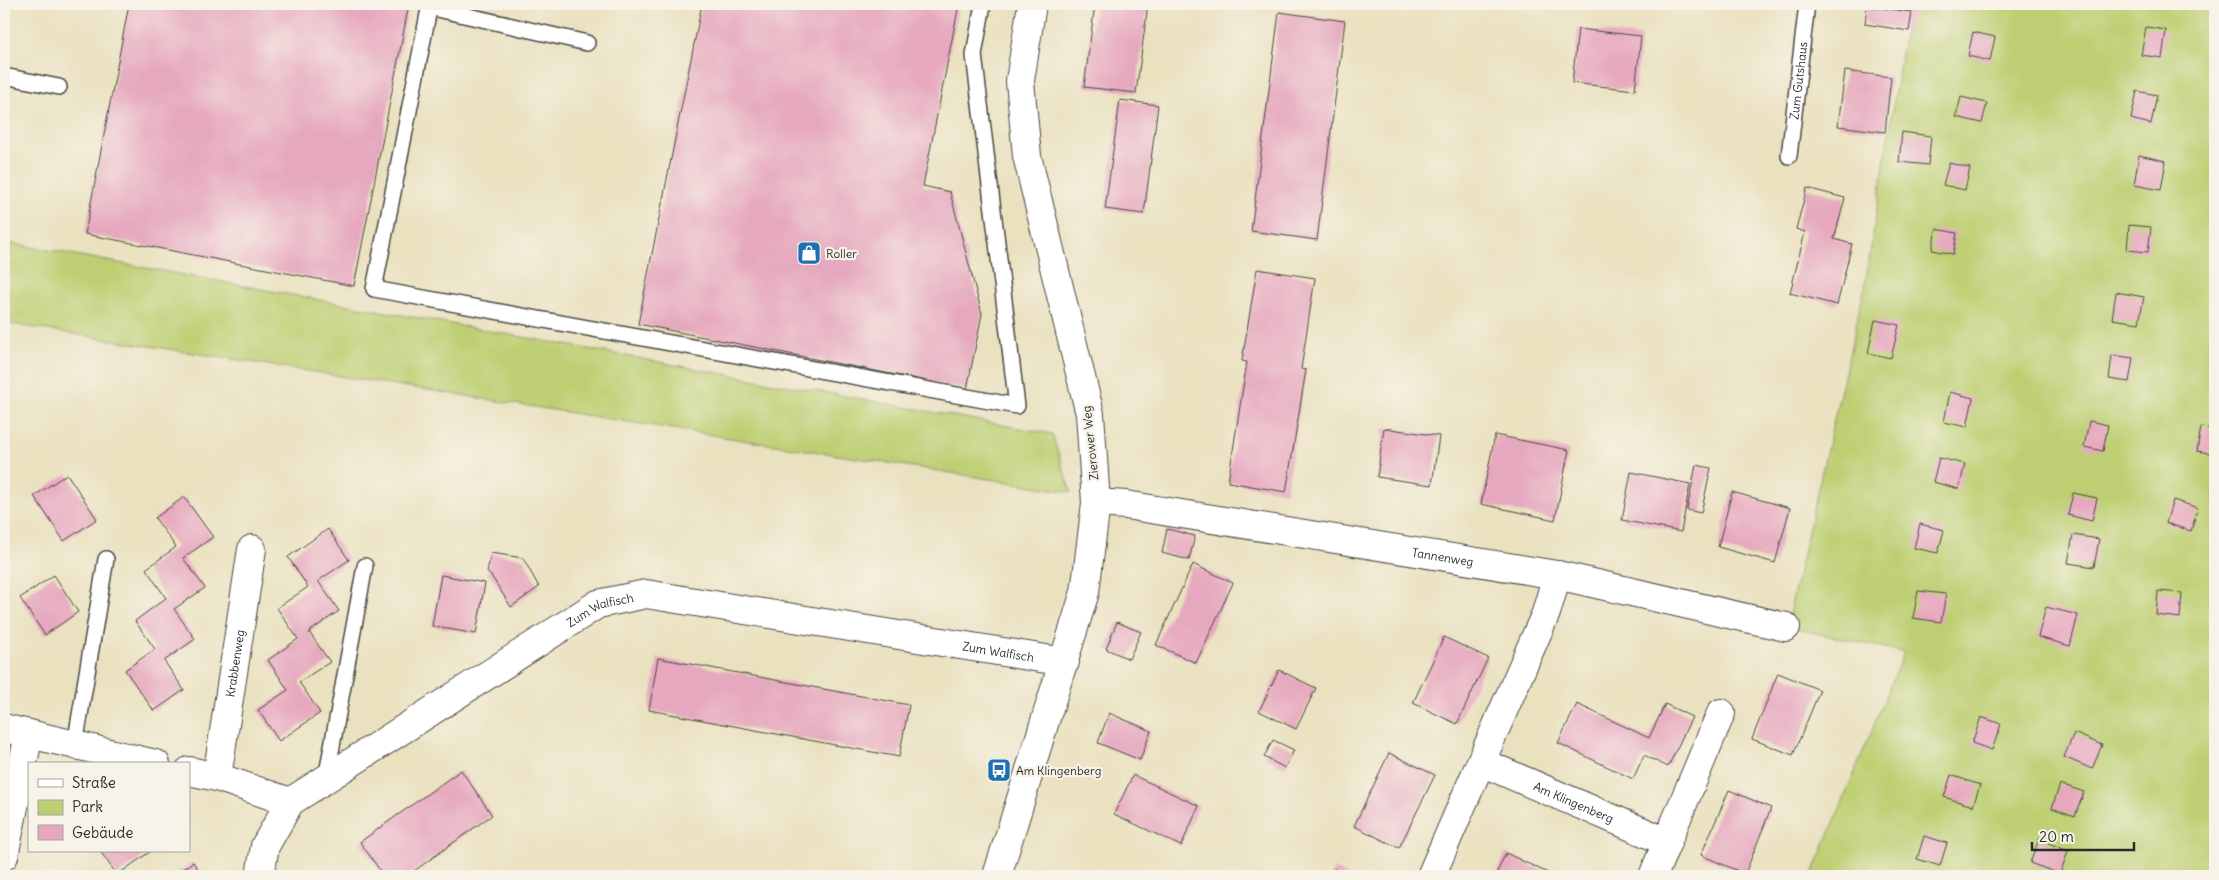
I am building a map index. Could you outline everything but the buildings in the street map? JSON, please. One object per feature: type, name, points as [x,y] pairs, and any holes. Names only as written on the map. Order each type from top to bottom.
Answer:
[{"type":"street","name":"Zierower Weg","points":[[998,876],[1086,592],[1096,503],[1090,414],[1027,156],[1020,81],[1032,4]]},
{"type":"street","name":"Tannenweg","points":[[1096,503],[1126,505],[1558,575],[1786,627]]},
{"type":"street","name":"Krabbenweg","points":[[217,777],[252,549]]},
{"type":"street","points":[[1431,876],[1546,613],[1558,575]]},
{"type":"street","name":"Zum Walfisch","points":[[290,802],[598,604],[646,594],[1065,662]]},
{"type":"street","points":[[1653,876],[1722,713]]},
{"type":"street","points":[[4,856],[17,731],[147,762]]},
{"type":"street","name":"Am Klingenberg","points":[[1480,762],[1667,842]]},
{"type":"street","points":[[190,771],[217,777],[290,802],[266,846],[260,876]]},
{"type":"lane","points":[[587,43],[430,6],[374,289],[1017,406],[974,55],[984,4]]},
{"type":"lane","name":"Zum Gutshaus","points":[[1789,156],[1806,4]]},
{"type":"lane","points":[[4,76],[59,87]]},
{"type":"lane","points":[[75,745],[106,559]]},
{"type":"lane","points":[[326,779],[365,566]]},
{"type":"green space","points":[[1909,4],[2215,4],[2215,876],[1812,876],[1904,652],[1786,627],[1865,286]]},
{"type":"green space","points":[[4,242],[1052,434],[1071,492],[4,323]]},
{"type":"place","name":"Roller","points":[[809,253]]},
{"type":"place","name":"Am Klingenberg","points":[[999,770]]}]
